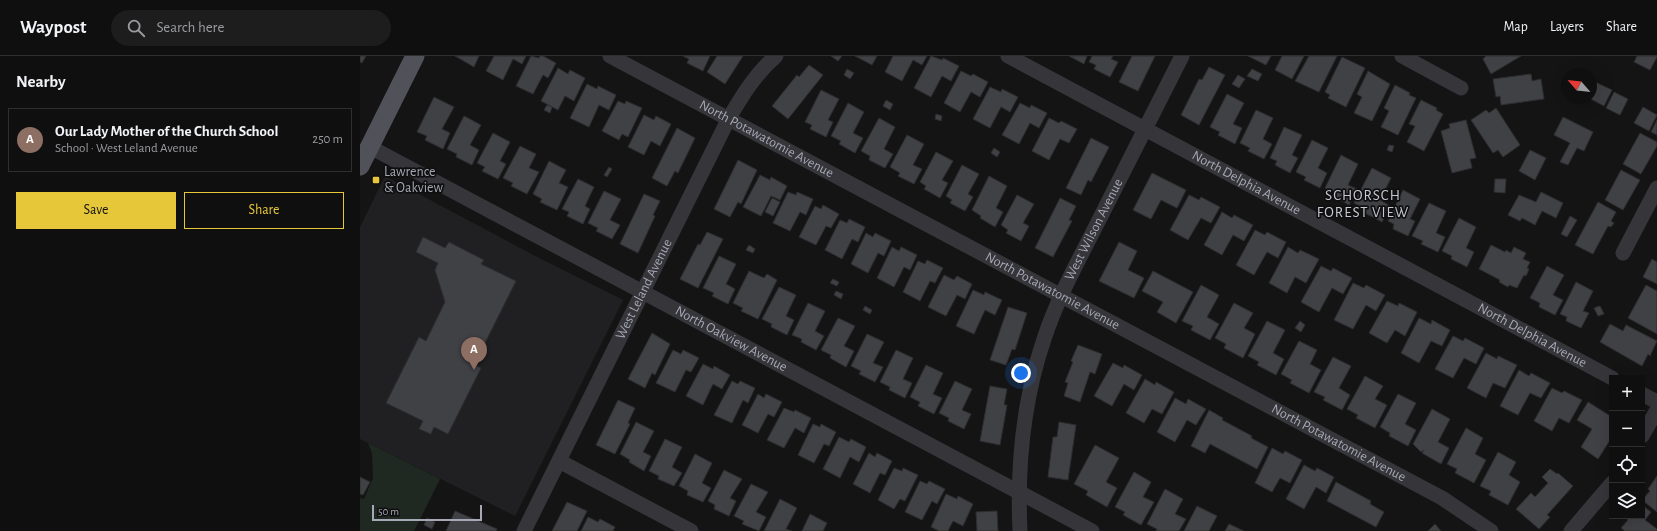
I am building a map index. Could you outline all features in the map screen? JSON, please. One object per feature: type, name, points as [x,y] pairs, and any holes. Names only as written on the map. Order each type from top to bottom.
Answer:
[{"type":"main road","points":[[360,166],[415,56]]},
{"type":"street","name":"North Potawatomie Avenue","points":[[610,56],[1442,498],[1491,531]]},
{"type":"street","name":"West Leland Avenue","points":[[524,531],[729,118],[748,86],[765,65],[776,56]]},
{"type":"street","name":"North Delphia Avenue","points":[[1008,56],[1609,376]]},
{"type":"street","name":"West Wilson Avenue","points":[[1020,531],[1018,490],[1022,438],[1032,385],[1043,340],[1060,296],[1182,56]]},
{"type":"street","points":[[1402,56],[1460,88]]},
{"type":"street","name":"North Oakview Avenue","points":[[370,147],[1018,490],[1092,531]]},
{"type":"street","points":[[1623,253],[1657,188]]},
{"type":"street","points":[[1645,396],[1657,402]]},
{"type":"street","points":[[1645,431],[1657,410]]},
{"type":"street","points":[[559,461],[690,531]]},
{"type":"street","points":[[1571,531],[1609,487]]},
{"type":"shaded area","points":[[385,176],[543,260],[623,300],[515,516],[360,439],[360,227]]},
{"type":"shaded area","points":[[368,443],[440,479],[414,531],[360,531],[360,498],[364,499],[373,478],[372,453]]},
{"type":"building","points":[[360,56],[366,56],[362,63],[360,62]]},
{"type":"building","points":[[455,56],[479,56],[474,67]]},
{"type":"building","points":[[494,56],[526,56],[522,64],[513,59],[503,80],[486,71]]},
{"type":"building","points":[[531,56],[539,58],[540,56],[543,56],[556,63],[548,78],[543,75],[533,94],[516,86]]},
{"type":"building","points":[[683,56],[710,56],[703,71],[687,63],[689,59]]},
{"type":"building","points":[[717,56],[743,56],[725,84],[707,72]]},
{"type":"building","points":[[831,56],[842,56],[838,61]]},
{"type":"building","points":[[855,56],[877,56],[872,65]]},
{"type":"building","points":[[893,56],[927,56],[922,65],[913,60],[902,81],[885,72]]},
{"type":"building","points":[[931,56],[942,60],[943,58],[959,66],[951,81],[942,76],[931,97],[914,88]]},
{"type":"building","points":[[1069,56],[1087,56],[1084,64]]},
{"type":"building","points":[[1092,56],[1113,56],[1111,59],[1118,62],[1110,77],[1094,69],[1096,65],[1089,62]]},
{"type":"building","points":[[1132,56],[1155,56],[1138,91],[1119,82]]},
{"type":"building","points":[[1248,56],[1271,56],[1266,65]]},
{"type":"building","points":[[1282,56],[1304,56],[1292,79],[1275,70]]},
{"type":"building","points":[[1309,56],[1337,56],[1319,92],[1295,81]]},
{"type":"building","points":[[1486,56],[1521,56],[1491,74],[1483,59]]},
{"type":"building","points":[[1637,56],[1657,57],[1650,70],[1634,62]]},
{"type":"building","points":[[1342,57],[1365,68],[1346,107],[1328,98],[1330,95],[1325,92]]},
{"type":"building","points":[[809,65],[823,75],[788,119],[772,106],[797,75],[799,77]]},
{"type":"building","points":[[1209,67],[1225,75],[1199,125],[1181,115],[1199,79],[1202,80]]},
{"type":"building","points":[[558,68],[568,74],[570,70],[585,78],[574,101],[565,96],[558,110],[541,101]]},
{"type":"building","points":[[847,69],[854,73],[850,79],[844,75]]},
{"type":"building","points":[[1252,69],[1262,74],[1258,81],[1247,76]]},
{"type":"building","points":[[961,71],[971,76],[973,74],[988,82],[980,97],[971,92],[960,112],[944,103]]},
{"type":"building","points":[[1368,71],[1390,84],[1372,121],[1354,113],[1362,97],[1357,94]]},
{"type":"building","points":[[1531,74],[1532,81],[1541,79],[1544,99],[1501,105],[1500,96],[1496,97],[1493,79]]},
{"type":"building","points":[[1238,75],[1245,79],[1239,88],[1232,84]]},
{"type":"building","points":[[1597,83],[1612,90],[1604,106],[1597,102]]},
{"type":"building","points":[[587,84],[597,89],[598,86],[616,95],[609,110],[599,105],[589,127],[570,118]]},
{"type":"building","points":[[1395,85],[1416,98],[1398,135],[1381,127],[1389,111],[1384,108]]},
{"type":"building","points":[[990,87],[1001,92],[1002,89],[1018,97],[1010,112],[1001,107],[990,128],[973,119]]},
{"type":"building","points":[[821,90],[839,99],[828,120],[833,122],[826,137],[810,129],[812,125],[805,122]]},
{"type":"building","points":[[1614,92],[1628,99],[1620,115],[1606,108]]},
{"type":"building","points":[[1227,94],[1244,103],[1233,124],[1242,128],[1235,144],[1218,135],[1220,132],[1210,127]]},
{"type":"building","points":[[434,97],[454,107],[442,129],[450,133],[443,149],[425,140],[427,136],[417,132]]},
{"type":"building","points":[[886,100],[893,104],[890,110],[883,106]]},
{"type":"building","points":[[1421,100],[1437,108],[1436,110],[1443,114],[1424,151],[1407,142],[1415,126],[1409,124]]},
{"type":"building","points":[[618,101],[625,104],[626,101],[642,108],[628,137],[622,134],[619,140],[602,131]]},
{"type":"building","points":[[848,103],[864,112],[853,133],[863,138],[855,153],[839,144],[841,141],[831,136]]},
{"type":"building","points":[[1020,103],[1030,108],[1031,105],[1047,113],[1039,128],[1030,123],[1019,144],[1002,135]]},
{"type":"building","points":[[547,105],[552,107],[550,113],[544,110]]},
{"type":"building","points":[[1643,107],[1657,115],[1649,131],[1634,123]]},
{"type":"building","points":[[1496,108],[1520,145],[1503,157],[1498,150],[1493,153],[1471,120],[1486,110],[1489,113]]},
{"type":"building","points":[[1256,110],[1273,118],[1263,139],[1272,144],[1264,159],[1248,151],[1250,148],[1240,143]]},
{"type":"building","points":[[936,114],[942,116],[941,121],[935,119]]},
{"type":"building","points":[[644,115],[654,120],[656,116],[671,124],[660,146],[651,141],[644,155],[628,147]]},
{"type":"building","points":[[464,116],[481,125],[470,145],[479,150],[472,165],[456,157],[457,154],[447,149]]},
{"type":"building","points":[[1563,117],[1593,132],[1584,151],[1577,148],[1568,165],[1560,162],[1570,143],[1554,135]]},
{"type":"building","points":[[879,118],[895,127],[884,149],[893,154],[885,168],[869,160],[870,156],[861,151]]},
{"type":"building","points":[[1049,118],[1059,123],[1061,121],[1077,129],[1069,143],[1060,139],[1049,160],[1032,151]]},
{"type":"building","points":[[1466,120],[1476,158],[1470,159],[1472,168],[1452,173],[1441,131],[1450,128],[1449,124]]},
{"type":"building","points":[[1657,120],[1657,135],[1651,132]]},
{"type":"building","points":[[1284,127],[1302,135],[1292,155],[1298,158],[1290,173],[1275,165],[1277,161],[1270,158]]},
{"type":"building","points":[[677,128],[695,138],[678,173],[675,171],[667,186],[652,178]]},
{"type":"building","points":[[493,133],[510,142],[500,161],[506,164],[498,179],[482,171],[485,167],[477,163]]},
{"type":"building","points":[[1640,133],[1657,142],[1657,146],[1641,174],[1623,164]]},
{"type":"building","points":[[907,135],[924,144],[913,165],[922,169],[914,184],[898,176],[900,173],[890,167]]},
{"type":"building","points":[[1091,138],[1109,147],[1091,182],[1088,180],[1081,195],[1066,188]]},
{"type":"building","points":[[1312,140],[1328,148],[1318,168],[1327,173],[1320,188],[1304,180],[1306,177],[1296,172]]},
{"type":"building","points":[[1389,145],[1394,146],[1392,152],[1387,150]]},
{"type":"building","points":[[520,146],[536,154],[529,168],[539,172],[527,194],[511,186],[513,183],[503,178]]},
{"type":"building","points":[[994,148],[1000,152],[997,157],[991,153]]},
{"type":"building","points":[[1530,150],[1546,158],[1535,180],[1519,171]]},
{"type":"building","points":[[936,152],[953,161],[942,180],[948,183],[940,198],[924,189],[926,186],[920,182]]},
{"type":"building","points":[[1341,155],[1358,164],[1348,185],[1357,189],[1349,205],[1333,196],[1335,193],[1325,188]]},
{"type":"building","points":[[738,160],[757,170],[741,204],[738,202],[730,217],[714,209]]},
{"type":"building","points":[[549,161],[566,170],[559,183],[568,187],[557,210],[540,202],[542,199],[533,194]]},
{"type":"building","points":[[962,165],[979,174],[968,194],[973,197],[965,211],[950,203],[952,200],[946,196]]},
{"type":"building","points":[[609,167],[612,169],[607,177],[604,175]]},
{"type":"building","points":[[1372,168],[1391,178],[1380,200],[1390,206],[1382,222],[1363,212],[1364,208],[1354,203]]},
{"type":"building","points":[[1621,170],[1640,180],[1623,210],[1605,200]]},
{"type":"building","points":[[1152,173],[1186,190],[1177,208],[1161,200],[1151,219],[1133,210]]},
{"type":"building","points":[[760,175],[770,180],[771,177],[787,186],[780,200],[771,196],[761,216],[743,207]]},
{"type":"building","points":[[989,176],[1007,186],[996,208],[1003,212],[995,227],[980,218],[981,216],[972,210]]},
{"type":"building","points":[[578,179],[594,187],[585,206],[590,209],[583,224],[567,216],[569,212],[562,209]]},
{"type":"building","points":[[1495,179],[1506,179],[1505,193],[1494,192]]},
{"type":"building","points":[[1403,190],[1420,199],[1410,219],[1415,221],[1408,236],[1393,229],[1394,224],[1388,221]]},
{"type":"building","points":[[604,191],[621,199],[610,220],[620,225],[612,239],[596,231],[598,228],[588,223]]},
{"type":"building","points":[[788,192],[796,195],[797,192],[813,199],[806,215],[800,212],[790,231],[773,223]]},
{"type":"building","points":[[1541,192],[1563,203],[1556,218],[1542,211],[1535,225],[1522,218],[1520,221],[1508,215],[1519,195],[1536,202]]},
{"type":"building","points":[[644,194],[660,201],[653,215],[655,216],[638,253],[620,244]]},
{"type":"building","points":[[1017,195],[1034,204],[1023,223],[1029,226],[1021,241],[1006,233],[1008,230],[1001,225]]},
{"type":"building","points":[[1189,195],[1199,200],[1201,197],[1220,207],[1211,223],[1201,218],[1188,240],[1170,230]]},
{"type":"building","points":[[772,198],[780,202],[773,216],[765,212]]},
{"type":"building","points":[[1060,198],[1076,206],[1069,220],[1072,221],[1053,257],[1035,248]]},
{"type":"building","points":[[1598,202],[1616,212],[1611,221],[1614,223],[1611,227],[1608,226],[1593,254],[1575,245]]},
{"type":"building","points":[[1429,203],[1446,211],[1436,233],[1445,237],[1438,252],[1421,244],[1423,241],[1412,236]]},
{"type":"building","points":[[823,205],[839,214],[831,228],[826,226],[816,245],[799,237],[815,206],[821,209]]},
{"type":"building","points":[[1222,212],[1232,218],[1234,215],[1253,225],[1244,241],[1233,235],[1222,255],[1204,245]]},
{"type":"building","points":[[1570,216],[1577,220],[1567,237],[1561,234]]},
{"type":"building","points":[[1459,218],[1476,227],[1466,248],[1474,252],[1467,267],[1451,259],[1452,256],[1442,251]]},
{"type":"building","points":[[849,219],[865,227],[858,242],[852,239],[842,259],[825,250],[840,220],[847,223]]},
{"type":"building","points":[[1255,230],[1265,235],[1267,232],[1286,242],[1278,258],[1267,252],[1254,275],[1236,265]]},
{"type":"building","points":[[707,232],[723,239],[698,288],[680,279],[698,244],[700,245]]},
{"type":"building","points":[[866,233],[873,237],[875,233],[891,241],[884,256],[878,253],[868,273],[851,264]]},
{"type":"building","points":[[423,237],[445,248],[449,242],[484,260],[481,264],[516,281],[479,355],[475,353],[470,363],[481,368],[448,434],[434,427],[431,434],[419,429],[423,421],[386,403],[419,337],[426,341],[445,302],[435,270],[438,263],[416,252]]},
{"type":"building","points":[[1119,242],[1137,251],[1128,270],[1144,278],[1134,298],[1099,281]]},
{"type":"building","points":[[749,245],[755,249],[753,253],[746,250]]},
{"type":"building","points":[[1491,245],[1505,252],[1506,250],[1511,253],[1514,247],[1526,253],[1523,259],[1530,262],[1527,268],[1529,269],[1526,276],[1524,275],[1517,288],[1509,285],[1508,287],[1499,282],[1500,280],[1479,269]]},
{"type":"building","points":[[892,247],[899,251],[901,247],[917,255],[910,270],[904,267],[894,287],[877,278]]},
{"type":"building","points":[[1288,247],[1298,253],[1300,250],[1319,259],[1306,283],[1295,277],[1287,293],[1269,283]]},
{"type":"building","points":[[719,256],[736,264],[726,284],[735,289],[728,304],[712,296],[714,293],[703,288]]},
{"type":"building","points":[[1652,259],[1657,262],[1657,284],[1643,277]]},
{"type":"building","points":[[927,260],[943,268],[935,283],[930,281],[920,301],[903,292],[918,261],[925,264]]},
{"type":"building","points":[[1321,266],[1331,271],[1333,268],[1352,278],[1343,294],[1332,288],[1319,312],[1301,302]]},
{"type":"building","points":[[1547,266],[1564,275],[1553,295],[1563,300],[1555,315],[1539,307],[1540,303],[1530,298]]},
{"type":"building","points":[[749,271],[764,278],[767,274],[777,280],[758,319],[741,311],[743,308],[733,303]]},
{"type":"building","points":[[1153,271],[1193,292],[1176,323],[1157,312],[1163,302],[1142,291]]},
{"type":"building","points":[[944,275],[954,280],[957,276],[972,284],[965,299],[957,295],[946,316],[928,307]]},
{"type":"building","points":[[833,279],[839,282],[837,286],[830,283]]},
{"type":"building","points":[[1576,282],[1593,291],[1583,311],[1589,313],[1581,328],[1566,321],[1567,317],[1560,314]]},
{"type":"building","points":[[1353,283],[1364,288],[1366,285],[1385,295],[1376,311],[1366,305],[1353,329],[1334,320]]},
{"type":"building","points":[[1201,285],[1219,295],[1207,317],[1219,324],[1210,340],[1191,330],[1193,326],[1182,321]]},
{"type":"building","points":[[1646,285],[1657,291],[1657,334],[1628,318]]},
{"type":"building","points":[[779,287],[796,295],[786,316],[794,320],[787,335],[771,327],[772,324],[762,319]]},
{"type":"building","points":[[973,290],[984,295],[985,292],[1002,300],[995,315],[985,310],[974,334],[956,326]]},
{"type":"building","points":[[836,291],[843,294],[841,299],[834,295]]},
{"type":"building","points":[[1387,301],[1398,306],[1399,303],[1417,312],[1405,336],[1395,330],[1387,343],[1369,333]]},
{"type":"building","points":[[808,303],[825,311],[815,331],[824,336],[816,350],[801,342],[802,339],[792,335]]},
{"type":"building","points":[[1234,303],[1253,313],[1244,328],[1255,334],[1243,358],[1224,348],[1226,344],[1215,338]]},
{"type":"building","points":[[865,306],[872,310],[870,314],[863,310]]},
{"type":"building","points":[[1600,306],[1604,314],[1598,316],[1594,308]]},
{"type":"building","points":[[1008,307],[1027,313],[1015,350],[1012,349],[1006,365],[990,360]]},
{"type":"building","points":[[838,318],[855,326],[844,346],[854,351],[846,367],[830,358],[831,355],[821,350]]},
{"type":"building","points":[[1419,318],[1431,324],[1432,320],[1450,330],[1442,346],[1431,341],[1419,363],[1401,353]]},
{"type":"building","points":[[1267,321],[1285,330],[1273,353],[1284,359],[1276,375],[1257,365],[1259,362],[1248,356]]},
{"type":"building","points":[[1300,321],[1305,325],[1301,332],[1295,328]]},
{"type":"building","points":[[1610,324],[1623,331],[1626,325],[1657,341],[1650,356],[1648,354],[1642,366],[1600,342]]},
{"type":"building","points":[[652,333],[670,344],[655,375],[652,373],[645,388],[628,379]]},
{"type":"building","points":[[867,334],[884,342],[873,363],[883,367],[875,382],[859,374],[861,371],[851,366]]},
{"type":"building","points":[[1453,336],[1463,341],[1465,338],[1484,348],[1476,364],[1464,358],[1453,378],[1435,369]]},
{"type":"building","points":[[1299,341],[1317,350],[1310,364],[1321,370],[1309,393],[1290,383],[1292,380],[1281,374]]},
{"type":"building","points":[[1078,345],[1102,354],[1095,374],[1090,372],[1080,402],[1064,396],[1068,383],[1065,382],[1073,362],[1071,361]]},
{"type":"building","points":[[673,350],[681,354],[683,350],[699,358],[691,372],[686,370],[675,392],[656,383]]},
{"type":"building","points":[[896,350],[913,358],[903,379],[912,383],[905,398],[889,390],[890,387],[880,382]]},
{"type":"building","points":[[1486,353],[1497,359],[1498,356],[1517,365],[1505,388],[1493,383],[1486,398],[1467,388]]},
{"type":"building","points":[[1333,357],[1351,366],[1339,388],[1350,395],[1342,410],[1323,400],[1325,397],[1314,392]]},
{"type":"building","points":[[1113,363],[1123,368],[1124,365],[1142,375],[1134,390],[1124,384],[1112,406],[1094,396]]},
{"type":"building","points":[[703,364],[713,369],[714,366],[730,375],[722,389],[713,384],[703,405],[686,396]]},
{"type":"building","points":[[926,365],[943,373],[933,394],[942,398],[934,414],[918,406],[920,402],[910,397]]},
{"type":"building","points":[[1519,370],[1529,376],[1531,373],[1550,383],[1541,398],[1530,393],[1518,415],[1500,406]]},
{"type":"building","points":[[1365,376],[1383,386],[1375,399],[1387,405],[1375,428],[1356,418],[1358,415],[1347,409]]},
{"type":"building","points":[[1145,379],[1155,385],[1156,382],[1174,392],[1162,414],[1152,409],[1144,423],[1126,413]]},
{"type":"building","points":[[732,381],[738,384],[740,381],[755,388],[748,403],[743,400],[732,423],[714,415]]},
{"type":"building","points":[[955,381],[972,389],[962,410],[971,414],[964,429],[948,421],[949,418],[939,413]]},
{"type":"building","points":[[990,386],[1007,389],[1004,405],[1007,405],[1000,445],[980,441]]},
{"type":"building","points":[[1552,388],[1562,393],[1564,391],[1582,400],[1569,423],[1559,418],[1552,431],[1534,421]]},
{"type":"building","points":[[758,394],[764,398],[766,394],[782,402],[774,417],[768,414],[758,433],[742,425]]},
{"type":"building","points":[[1398,394],[1416,403],[1405,424],[1416,430],[1408,446],[1389,436],[1390,433],[1380,427]]},
{"type":"building","points":[[1175,398],[1186,404],[1188,399],[1206,409],[1196,425],[1187,420],[1175,442],[1157,432]]},
{"type":"building","points":[[618,400],[635,408],[628,423],[630,424],[615,454],[596,445]]},
{"type":"building","points":[[1588,402],[1609,415],[1609,442],[1598,459],[1581,447],[1592,429],[1577,420]]},
{"type":"building","points":[[784,408],[794,412],[795,410],[811,418],[804,433],[795,428],[784,448],[767,440]]},
{"type":"building","points":[[1432,409],[1450,419],[1438,442],[1449,448],[1441,464],[1422,453],[1424,450],[1421,452],[1413,444]]},
{"type":"building","points":[[1209,410],[1223,418],[1222,420],[1252,436],[1251,438],[1268,447],[1257,469],[1210,444],[1205,453],[1191,446]]},
{"type":"building","points":[[636,422],[654,431],[643,452],[651,456],[644,471],[629,462],[630,460],[620,454]]},
{"type":"building","points":[[1059,422],[1076,425],[1068,480],[1048,477],[1053,437],[1057,437]]},
{"type":"building","points":[[813,424],[820,427],[821,424],[836,432],[829,446],[824,444],[814,463],[798,455]]},
{"type":"building","points":[[1466,428],[1483,438],[1475,454],[1486,460],[1474,483],[1455,473],[1457,469],[1447,464]]},
{"type":"building","points":[[839,437],[849,442],[851,439],[866,447],[859,462],[850,457],[840,478],[823,469]]},
{"type":"building","points":[[665,439],[682,447],[672,467],[682,473],[674,486],[658,479],[659,476],[649,471]]},
{"type":"building","points":[[1095,445],[1119,458],[1106,482],[1117,488],[1107,507],[1086,495],[1088,491],[1074,484]]},
{"type":"building","points":[[1272,448],[1283,454],[1285,451],[1302,460],[1290,483],[1280,478],[1272,492],[1255,483]]},
{"type":"building","points":[[1498,452],[1516,462],[1509,475],[1520,482],[1508,505],[1489,495],[1491,491],[1480,486]]},
{"type":"building","points":[[869,453],[875,457],[877,453],[892,461],[885,475],[880,473],[870,493],[853,484]]},
{"type":"building","points":[[695,454],[712,463],[702,483],[711,488],[703,502],[687,495],[688,491],[679,486]]},
{"type":"building","points":[[1304,465],[1315,471],[1317,468],[1334,477],[1326,493],[1316,487],[1304,509],[1286,499]]},
{"type":"building","points":[[894,468],[902,471],[903,468],[918,475],[905,501],[900,499],[894,509],[878,500]]},
{"type":"building","points":[[1550,469],[1557,474],[1558,473],[1573,486],[1547,515],[1550,517],[1539,529],[1516,509],[1531,493],[1535,497],[1548,483],[1542,477]]},
{"type":"building","points":[[724,470],[742,479],[730,498],[736,501],[729,516],[714,509],[715,505],[708,501]]},
{"type":"building","points":[[1134,472],[1151,482],[1143,497],[1154,502],[1141,525],[1123,515],[1125,512],[1115,507]]},
{"type":"building","points":[[1657,476],[1657,512],[1645,502],[1645,497],[1650,491],[1648,489]]},
{"type":"building","points":[[360,477],[370,482],[363,495],[360,494]]},
{"type":"building","points":[[920,481],[927,484],[929,481],[945,489],[937,504],[932,501],[922,520],[905,512]]},
{"type":"building","points":[[1336,482],[1371,501],[1370,504],[1384,512],[1376,527],[1327,501]]},
{"type":"building","points":[[751,484],[768,492],[756,512],[766,517],[759,531],[742,524],[744,521],[734,516]]},
{"type":"building","points":[[1165,489],[1183,499],[1175,514],[1186,519],[1179,531],[1156,531],[1157,529],[1147,524]]},
{"type":"building","points":[[946,494],[957,499],[958,496],[973,504],[963,526],[953,521],[948,531],[939,531],[931,527]]},
{"type":"building","points":[[780,499],[797,508],[786,529],[792,531],[764,531]]},
{"type":"building","points":[[567,502],[587,511],[577,531],[552,531]]},
{"type":"building","points":[[1197,506],[1217,516],[1209,531],[1184,531]]},
{"type":"building","points":[[1645,507],[1651,512],[1645,520],[1657,529],[1657,531],[1625,531],[1621,528],[1628,520],[1627,519],[1645,519]]},
{"type":"building","points":[[455,511],[497,529],[496,531],[446,531]]},
{"type":"building","points":[[997,511],[998,531],[977,531],[976,512]]},
{"type":"building","points":[[810,514],[827,523],[823,531],[802,531]]},
{"type":"building","points":[[588,517],[598,522],[600,519],[615,527],[613,531],[581,531]]},
{"type":"building","points":[[427,518],[435,522],[432,529],[424,525]]},
{"type":"building","points":[[1229,524],[1244,531],[1225,531]]},
{"type":"building","points":[[1435,524],[1441,531],[1428,531]]},
{"type":"place","name":"Lawrence & Oakview","points":[[376,180]]},
{"type":"place","name":"Our Lady Mother of the Church School","points":[[474,370]]},
{"type":"district","name":"SCHORSCH FOREST VIEW","points":[[1363,204]]}]
